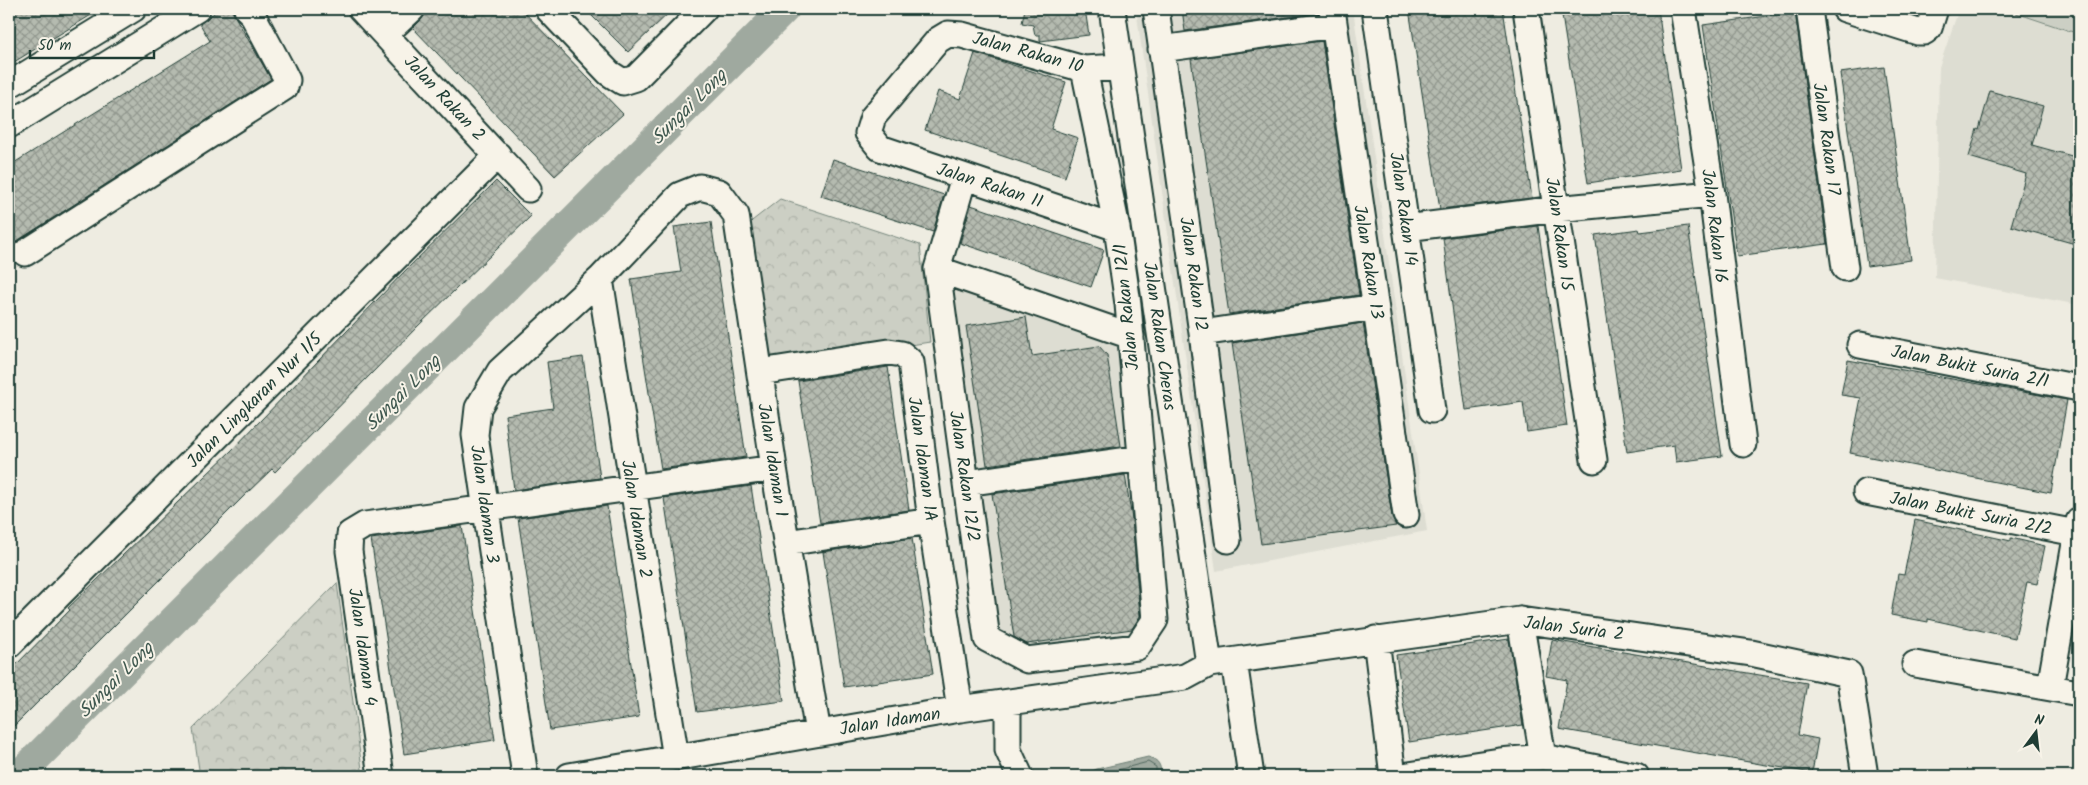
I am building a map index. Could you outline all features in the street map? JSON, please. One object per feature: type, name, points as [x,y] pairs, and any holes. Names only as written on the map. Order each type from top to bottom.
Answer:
[{"type":"street","points":[[9,85],[99,18],[133,9]]},
{"type":"street","points":[[9,125],[197,9]]},
{"type":"street","points":[[25,253],[285,87],[286,80],[283,72],[252,14],[247,9]]},
{"type":"street","name":"Jalan Rakan 2","points":[[361,9],[528,189]]},
{"type":"street","points":[[385,34],[412,9]]},
{"type":"street","points":[[548,9],[609,73],[623,82],[636,78],[704,9]]},
{"type":"street","name":"Jalan Rakan Cheras","points":[[1112,9],[1189,540],[1209,664]]},
{"type":"street","name":"Jalan Rakan 12","points":[[1156,9],[1202,333],[1228,540]]},
{"type":"street","name":"Jalan Rakan 14","points":[[1375,9],[1432,410]]},
{"type":"street","name":"Jalan Rakan 15","points":[[1526,9],[1594,460]]},
{"type":"street","name":"Jalan Rakan 16","points":[[1683,9],[1712,194],[1743,444]]},
{"type":"street","name":"Jalan Rakan 17","points":[[1809,9],[1845,268]]},
{"type":"street","points":[[1845,9],[1918,32],[1924,32],[1929,28],[1935,9]]},
{"type":"street","points":[[1161,49],[1333,17]]},
{"type":"street","name":"Jalan Rakan 13","points":[[1333,17],[1406,515]]},
{"type":"street","name":"Jalan Rakan 10","points":[[868,133],[873,117],[938,40],[948,34],[962,34],[1084,68],[1120,67]]},
{"type":"street","name":"Jalan Rakan 12/1","points":[[1084,68],[1117,228],[1130,336],[1155,620],[1137,647]]},
{"type":"street","name":"Jalan Rakan 11","points":[[868,133],[880,148],[1117,228]]},
{"type":"street","name":"Jalan Lingkaran Nur 1/5","points":[[9,645],[498,155]]},
{"type":"street","points":[[964,177],[937,269],[1130,336]]},
{"type":"street","name":"Jalan Idaman 3","points":[[525,776],[475,435],[478,408],[500,371],[600,279],[680,195],[700,187],[719,192]]},
{"type":"street","name":"Jalan Idaman 1","points":[[719,192],[736,216],[774,468],[818,733]]},
{"type":"street","points":[[1406,228],[1556,208],[1712,194]]},
{"type":"street","name":"Jalan Rakan 12/2","points":[[937,269],[987,639],[1027,660],[1137,647]]},
{"type":"street","name":"Jalan Idaman 2","points":[[600,279],[631,488],[676,766]]},
{"type":"street","points":[[1202,333],[1375,307]]},
{"type":"street","name":"Jalan Bukit Suria 2/1","points":[[1860,345],[2079,387]]},
{"type":"street","name":"Jalan Idaman 1A","points":[[760,372],[889,352],[902,354],[911,362],[931,521],[960,709]]},
{"type":"street","points":[[1387,379],[1427,374]]},
{"type":"street","points":[[1137,417],[1171,411]]},
{"type":"street","points":[[1175,442],[1215,435]]},
{"type":"street","points":[[966,483],[1141,458]]},
{"type":"street","points":[[485,508],[774,468]]},
{"type":"street","name":"Jalan Bukit Suria 2/2","points":[[1866,492],[2078,527]]},
{"type":"street","name":"Jalan Idaman 4","points":[[382,776],[349,551],[350,534],[365,525],[485,508]]},
{"type":"street","points":[[786,543],[931,521]]},
{"type":"street","points":[[2050,687],[2078,527]]},
{"type":"street","points":[[1149,547],[1189,540]]},
{"type":"street","points":[[1520,620],[1544,757]]},
{"type":"street","name":"Jalan Suria 2","points":[[1209,664],[1520,620],[1751,653],[1849,674],[1865,776]]},
{"type":"street","points":[[1376,639],[1393,776]]},
{"type":"street","points":[[1234,661],[1251,776]]},
{"type":"street","name":"Jalan Idaman","points":[[569,776],[676,766],[818,733],[960,709],[1185,677],[1209,664]]},
{"type":"street","points":[[1915,664],[2079,692]]},
{"type":"street","points":[[1008,703],[1008,750],[1020,776]]},
{"type":"street","points":[[1402,776],[1500,769],[1544,757],[1630,776]]},
{"type":"shaded area","points":[[1136,9],[1353,9],[1427,531],[1216,571]]},
{"type":"shaded area","points":[[1959,9],[2079,9],[2079,305],[1935,278],[1939,67]]},
{"type":"shaded area","points":[[944,280],[1124,344],[1149,618],[1131,644],[1028,656],[990,636]]},
{"type":"green space","points":[[2004,9],[2079,9],[2079,34]]},
{"type":"green space","points":[[780,199],[920,245],[930,342],[768,367],[748,224]]},
{"type":"green space","points":[[337,583],[362,769],[358,776],[200,776],[193,729]]},
{"type":"green space","points":[[1541,767],[1588,776],[1505,776],[1504,772]]},
{"type":"water","points":[[1148,757],[1159,764],[1161,776],[1089,776],[1090,772],[1097,769]]},
{"type":"building","points":[[9,9],[101,9],[9,65]]},
{"type":"building","points":[[219,9],[233,9],[233,13],[271,79],[17,241],[13,246],[9,239],[9,166],[210,41],[200,24]]},
{"type":"building","points":[[426,9],[521,9],[623,114],[555,176],[413,28],[422,19]]},
{"type":"building","points":[[585,9],[673,9],[628,52]]},
{"type":"building","points":[[1025,9],[1085,9],[1089,35],[1040,41],[1040,35],[1035,35],[1033,25],[1022,23]]},
{"type":"building","points":[[1182,9],[1318,9],[1318,13],[1185,31]]},
{"type":"building","points":[[1409,9],[1503,9],[1532,198],[1440,209]]},
{"type":"building","points":[[1561,9],[1658,9],[1681,169],[1588,183]]},
{"type":"building","points":[[1795,12],[1827,244],[1737,256],[1703,25]]},
{"type":"building","points":[[1322,41],[1359,295],[1229,314],[1191,59]]},
{"type":"building","points":[[975,53],[1066,82],[1051,129],[1078,138],[1065,177],[925,130],[938,91],[960,99]]},
{"type":"building","points":[[1884,67],[1911,260],[1867,266],[1840,73]]},
{"type":"building","points":[[1990,91],[2043,106],[2032,145],[2079,158],[2079,245],[2011,226],[2026,174],[1969,157]]},
{"type":"building","points":[[833,159],[944,195],[933,232],[821,196]]},
{"type":"building","points":[[496,181],[531,216],[418,326],[275,472],[272,469],[245,495],[9,731],[9,672],[70,610],[68,608],[232,450],[404,272]]},
{"type":"building","points":[[971,205],[1104,250],[1091,287],[960,243]]},
{"type":"building","points":[[711,222],[746,457],[661,469],[631,279],[681,272],[674,227]]},
{"type":"building","points":[[1538,226],[1567,426],[1527,432],[1523,402],[1466,410],[1443,238]]},
{"type":"building","points":[[1688,226],[1722,456],[1676,462],[1674,445],[1627,452],[1595,235],[1639,229],[1640,232]]},
{"type":"building","points":[[1026,317],[1032,356],[1099,346],[1107,355],[1121,446],[987,465],[966,326]]},
{"type":"building","points":[[1363,323],[1392,517],[1396,526],[1261,544],[1232,343]]},
{"type":"building","points":[[583,357],[600,478],[514,490],[505,415],[553,408],[547,362]]},
{"type":"building","points":[[1848,360],[2067,400],[2051,493],[1850,453],[1861,398],[1841,395]]},
{"type":"building","points":[[888,367],[909,510],[820,523],[798,381]]},
{"type":"building","points":[[1125,475],[1132,519],[1140,616],[1132,629],[1027,644],[1014,637],[992,494]]},
{"type":"building","points":[[751,486],[784,701],[697,712],[664,498]]},
{"type":"building","points":[[607,506],[639,717],[550,730],[518,518]]},
{"type":"building","points":[[1915,520],[2011,541],[2011,538],[2045,546],[2037,584],[2027,582],[2015,638],[1928,619],[1928,622],[1891,615],[1898,574],[1904,575]]},
{"type":"building","points":[[462,526],[495,740],[404,754],[371,539]]},
{"type":"building","points":[[912,538],[933,674],[844,687],[823,552]]},
{"type":"building","points":[[1509,639],[1523,725],[1409,742],[1396,655]]},
{"type":"building","points":[[1552,640],[1807,683],[1798,735],[1818,739],[1812,773],[1559,729],[1567,680],[1546,676]]},
{"type":"waterway","name":"Sungai Long","points":[[18,776],[785,9]]}]
